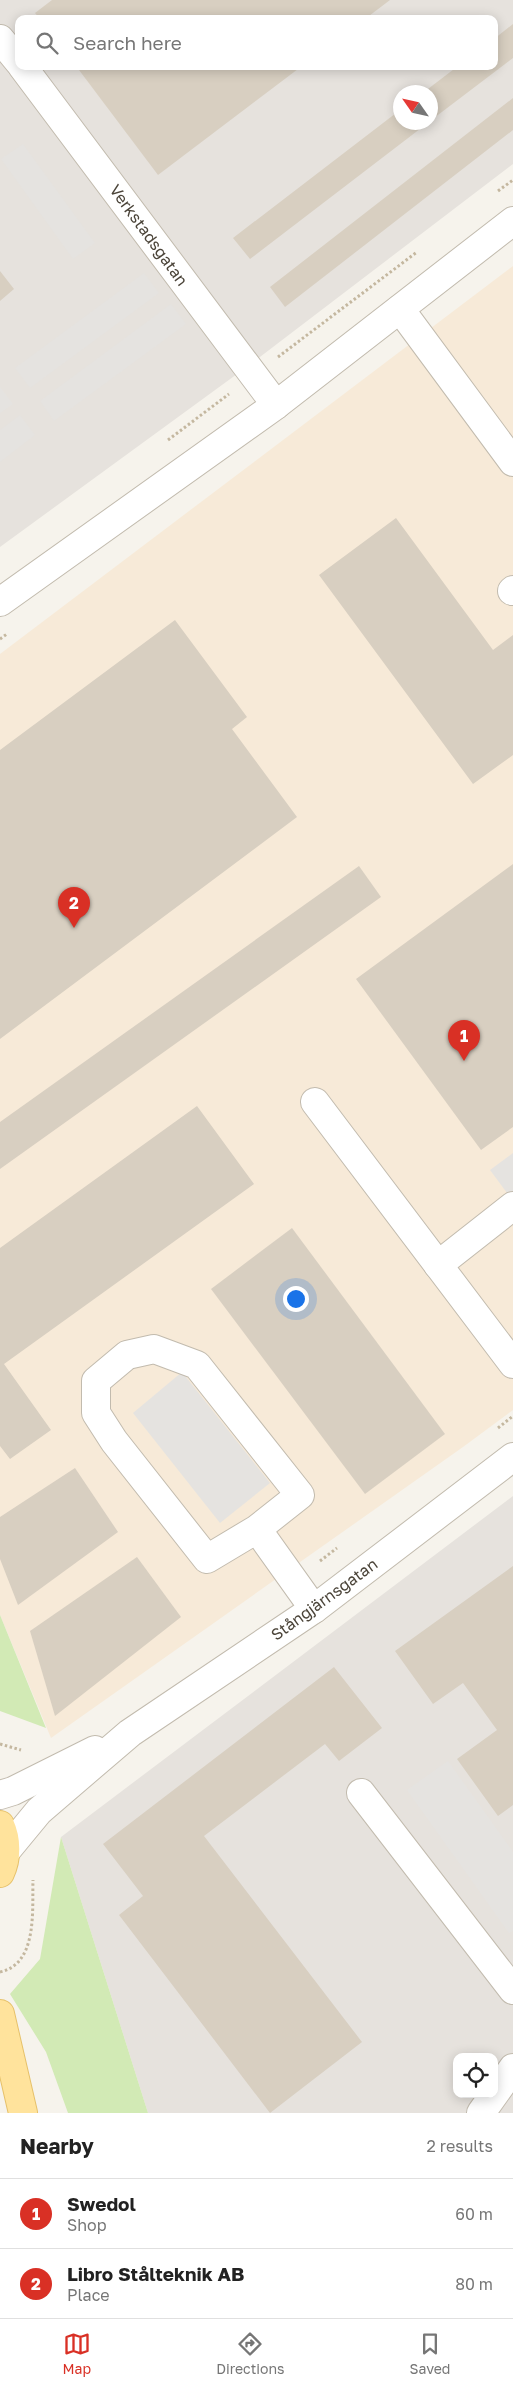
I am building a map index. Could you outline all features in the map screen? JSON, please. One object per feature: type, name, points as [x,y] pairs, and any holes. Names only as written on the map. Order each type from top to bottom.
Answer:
[{"type":"main road","points":[[0,2014],[23,2113]]},
{"type":"main road","points":[[0,2066],[23,2113]]},
{"type":"street","points":[[0,38],[15,57]]},
{"type":"street","name":"Verkstadsgatan","points":[[25,70],[66,122],[276,405]]},
{"type":"street","points":[[0,602],[276,405],[400,309],[509,231]]},
{"type":"street","points":[[400,309],[513,462]]},
{"type":"street","points":[[315,1102],[513,1364]]},
{"type":"street","points":[[438,1265],[513,1206]]},
{"type":"street","points":[[154,1349],[197,1365],[300,1495],[257,1528],[207,1559],[114,1441],[96,1413],[96,1381],[127,1354],[154,1349]]},
{"type":"street","name":"Stångjärnsgatan","points":[[2,1850],[39,1811],[130,1733],[314,1609],[513,1457]]},
{"type":"street","points":[[257,1528],[314,1609]]},
{"type":"street","name":"Stångjärnsgatan","points":[[0,1794],[13,1791],[130,1733]]},
{"type":"street","points":[[360,1793],[513,1990]]},
{"type":"street","points":[[481,2113],[513,2068]]},
{"type":"path","points":[[490,1434],[513,1416]]},
{"type":"path","points":[[294,1580],[341,1545]]},
{"type":"path","points":[[0,1744],[24,1750]]},
{"type":"path","points":[[0,1972],[10,1970],[27,1951],[32,1927],[33,1877]]},
{"type":"shaded area","points":[[0,0],[513,0],[513,164],[248,366],[0,547]]},
{"type":"shaded area","points":[[23,144],[95,243],[73,259],[1,159]]},
{"type":"shaded area","points":[[513,266],[513,1410],[51,1738],[0,1615],[0,654]]},
{"type":"shaded area","points":[[144,273],[159,293],[30,388],[15,368]]},
{"type":"shaded area","points":[[171,304],[186,324],[54,421],[40,401]]},
{"type":"shaded area","points":[[0,387],[13,404],[0,413]]},
{"type":"shaded area","points":[[20,415],[35,435],[0,462],[0,430]]},
{"type":"shaded area","points":[[513,1153],[513,1201],[490,1170]]},
{"type":"shaded area","points":[[182,1372],[270,1483],[220,1523],[133,1413]]},
{"type":"shaded area","points":[[513,1496],[513,2113],[148,2113],[61,1837]]},
{"type":"shaded area","points":[[448,1761],[513,1852],[513,1931],[509,1933],[407,1790]]},
{"type":"green space","points":[[0,1615],[46,1728],[0,1711]]},
{"type":"green space","points":[[61,1837],[148,2113],[68,2113],[46,2052],[10,1994],[40,1959]]},
{"type":"building","points":[[52,0],[390,0],[370,15],[37,15],[35,13]]},
{"type":"building","points":[[513,24],[513,58],[498,69],[498,36]]},
{"type":"building","points":[[79,70],[297,70],[158,175]]},
{"type":"building","points":[[453,70],[497,70],[438,115],[438,85],[433,85]]},
{"type":"building","points":[[513,98],[513,130],[285,307],[270,287]]},
{"type":"building","points":[[393,115],[393,130],[419,130],[250,259],[233,238]]},
{"type":"building","points":[[0,271],[14,289],[0,301]]},
{"type":"building","points":[[396,518],[493,650],[513,635],[513,755],[473,784],[319,575]]},
{"type":"building","points":[[175,620],[247,717],[232,729],[297,817],[0,1039],[0,750]]},
{"type":"building","points":[[513,864],[513,1127],[481,1150],[356,979]]},
{"type":"building","points":[[359,866],[381,897],[0,1169],[0,1122]]},
{"type":"building","points":[[197,1106],[254,1184],[4,1364],[51,1430],[10,1459],[0,1446],[0,1248]]},
{"type":"building","points":[[292,1228],[445,1434],[365,1494],[211,1289]]},
{"type":"building","points":[[75,1468],[118,1532],[18,1605],[0,1559],[0,1517]]},
{"type":"building","points":[[137,1557],[181,1617],[55,1716],[30,1631]]},
{"type":"building","points":[[513,1566],[513,1805],[498,1816],[457,1759],[497,1730],[463,1683],[433,1704],[395,1651]]},
{"type":"building","points":[[334,1667],[382,1728],[339,1761],[325,1744],[204,1836],[362,2042],[270,2113],[119,1915],[143,1896],[103,1844]]},
{"type":"place","name":"Libro Stålteknik AB","points":[[74,928]]},
{"type":"place","name":"Swedol","points":[[464,1061]]}]
